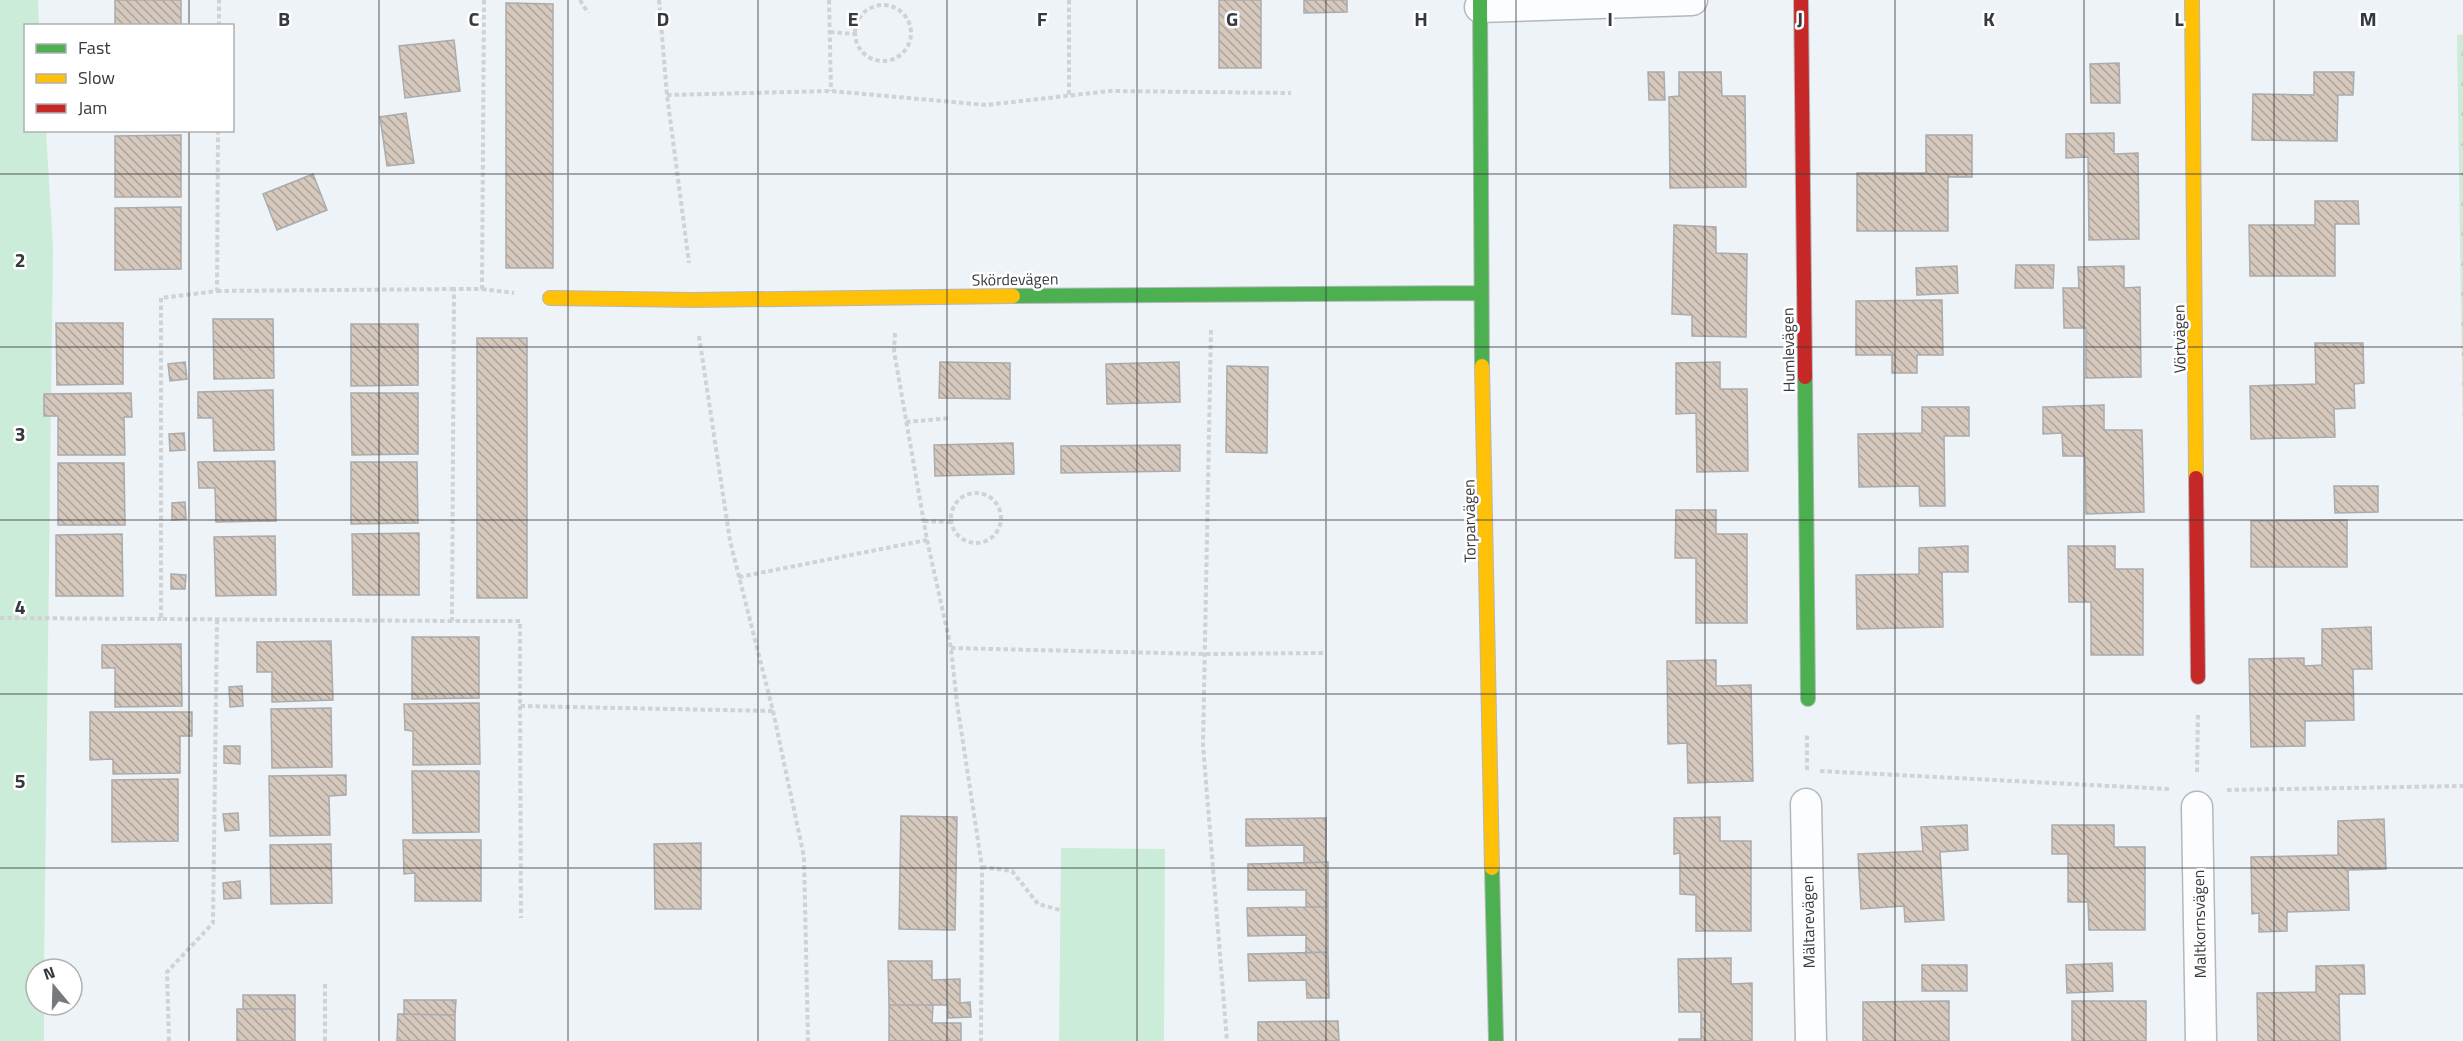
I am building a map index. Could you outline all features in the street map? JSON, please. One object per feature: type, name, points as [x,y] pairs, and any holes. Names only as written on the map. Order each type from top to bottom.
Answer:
[{"type":"street","points":[[1480,3],[1692,0]]},
{"type":"street","name":"Humlevägen","points":[[1801,0],[1808,699]]},
{"type":"street","name":"Vörtvägen","points":[[2192,0],[2198,677]]},
{"type":"street","name":"Torparvägen","points":[[1480,3],[1480,293],[1496,1041]]},
{"type":"street","name":"Skördevägen","points":[[550,298],[694,300],[1480,293]]},
{"type":"street","name":"Maltkornsvägen","points":[[2197,799],[2201,1041]]},
{"type":"street","name":"Mältarevägen","points":[[1806,804],[1810,1041]]},
{"type":"path","points":[[219,0],[219,24]]},
{"type":"path","points":[[161,620],[161,298],[217,291],[482,289],[484,0]]},
{"type":"path","points":[[579,0],[588,13]]},
{"type":"path","points":[[659,0],[667,95],[694,300],[730,541],[772,711],[804,857],[808,1041]]},
{"type":"path","points":[[829,0],[831,91]]},
{"type":"path","points":[[1069,0],[1070,97]]},
{"type":"path","points":[[882,3],[903,11],[913,31],[904,52],[884,62],[863,54],[854,34],[862,13],[882,3]]},
{"type":"path","points":[[830,32],[854,34]]},
{"type":"path","points":[[667,95],[831,91],[986,105],[1110,91],[1291,93]]},
{"type":"path","points":[[217,291],[218,132]]},
{"type":"path","points":[[452,621],[454,289]]},
{"type":"path","points":[[1212,294],[1203,746],[1227,1041]]},
{"type":"path","points":[[897,298],[894,351],[927,540],[951,648],[982,867],[981,1041]]},
{"type":"path","points":[[906,422],[951,418]]},
{"type":"path","points":[[972,492],[992,496],[1002,513],[998,533],[981,544],[961,539],[951,522],[955,502],[972,492]]},
{"type":"path","points":[[924,521],[951,522]]},
{"type":"path","points":[[739,577],[927,540]]},
{"type":"path","points":[[0,618],[520,621],[521,918]]},
{"type":"path","points":[[169,1041],[167,972],[213,923],[217,620]]},
{"type":"path","points":[[951,648],[1204,654],[1326,653]]},
{"type":"path","points":[[2197,799],[2198,677]]},
{"type":"path","points":[[1808,699],[1807,771],[2197,799],[2463,786]]},
{"type":"path","points":[[520,706],[772,711]]},
{"type":"path","points":[[982,867],[1012,871],[1038,904],[1060,910]]},
{"type":"path","points":[[325,981],[325,1041]]},
{"type":"green space","points":[[0,0],[38,0],[39,24],[24,24],[24,132],[46,132],[53,247],[44,957],[24,957],[24,1017],[44,1017],[44,1041],[0,1041]]},
{"type":"green space","points":[[2463,34],[2463,447],[2457,35]]},
{"type":"green space","points":[[1061,848],[1165,849],[1164,1041],[1059,1041]]},
{"type":"building","points":[[115,0],[181,0],[181,24],[115,24]]},
{"type":"building","points":[[1219,0],[1261,0],[1261,68],[1219,68]]},
{"type":"building","points":[[1304,0],[1347,0],[1347,12],[1304,13]]},
{"type":"building","points":[[506,3],[553,4],[553,268],[506,268]]},
{"type":"building","points":[[454,40],[460,91],[405,98],[399,46]]},
{"type":"building","points":[[2119,63],[2120,103],[2091,103],[2090,64]]},
{"type":"building","points":[[1648,72],[1664,72],[1665,100],[1649,100]]},
{"type":"building","points":[[1679,72],[1721,72],[1722,96],[1745,96],[1746,187],[1670,188],[1669,97],[1679,96]]},
{"type":"building","points":[[2314,72],[2354,72],[2353,95],[2338,95],[2337,141],[2252,140],[2253,94],[2314,95]]},
{"type":"building","points":[[406,113],[414,163],[387,166],[380,117]]},
{"type":"building","points":[[2114,133],[2114,154],[2138,153],[2139,239],[2089,240],[2088,157],[2066,158],[2066,134]]},
{"type":"building","points":[[181,135],[181,197],[115,197],[115,136]]},
{"type":"building","points":[[1926,135],[1972,135],[1972,177],[1948,177],[1948,231],[1857,231],[1857,173],[1926,173]]},
{"type":"building","points":[[313,174],[327,210],[277,230],[263,194]]},
{"type":"building","points":[[2315,201],[2358,201],[2359,224],[2335,224],[2335,276],[2250,276],[2249,225],[2315,225]]},
{"type":"building","points":[[181,207],[181,269],[115,270],[115,208]]},
{"type":"building","points":[[1674,225],[1716,227],[1716,253],[1747,254],[1746,337],[1692,336],[1692,315],[1672,314]]},
{"type":"building","points":[[2016,265],[2054,265],[2053,288],[2015,288]]},
{"type":"building","points":[[1957,266],[1958,293],[1917,295],[1916,268]]},
{"type":"building","points":[[2124,266],[2124,288],[2140,287],[2141,377],[2086,378],[2086,328],[2064,328],[2063,288],[2079,288],[2078,267]]},
{"type":"building","points":[[1942,300],[1943,355],[1917,355],[1917,373],[1892,373],[1892,355],[1856,355],[1856,301]]},
{"type":"building","points":[[213,319],[273,319],[274,378],[214,379]]},
{"type":"building","points":[[56,323],[123,323],[123,384],[57,385]]},
{"type":"building","points":[[351,324],[418,324],[418,385],[351,386]]},
{"type":"building","points":[[477,338],[527,338],[527,598],[477,598]]},
{"type":"building","points":[[2315,343],[2363,343],[2364,383],[2354,384],[2355,408],[2334,409],[2335,437],[2251,439],[2250,386],[2316,384]]},
{"type":"building","points":[[185,362],[187,379],[170,381],[168,364]]},
{"type":"building","points":[[940,362],[1010,363],[1010,399],[939,398]]},
{"type":"building","points":[[1179,362],[1180,402],[1107,404],[1106,364]]},
{"type":"building","points":[[1720,362],[1720,389],[1747,389],[1748,471],[1697,472],[1696,413],[1676,414],[1676,363]]},
{"type":"building","points":[[1227,366],[1268,367],[1267,453],[1226,452]]},
{"type":"building","points":[[273,390],[274,450],[214,451],[213,418],[198,418],[198,392]]},
{"type":"building","points":[[131,393],[132,417],[124,417],[125,455],[58,455],[58,416],[44,416],[44,394]]},
{"type":"building","points":[[351,393],[418,393],[418,454],[352,455]]},
{"type":"building","points":[[2104,405],[2104,430],[2142,430],[2144,512],[2086,514],[2085,456],[2063,456],[2062,433],[2043,434],[2043,407]]},
{"type":"building","points":[[1922,407],[1969,407],[1969,436],[1944,436],[1945,506],[1920,506],[1919,486],[1859,487],[1858,434],[1922,433]]},
{"type":"building","points":[[184,433],[185,450],[170,451],[169,434]]},
{"type":"building","points":[[1013,443],[1014,474],[935,476],[934,445]]},
{"type":"building","points":[[1180,445],[1180,471],[1061,473],[1061,446]]},
{"type":"building","points":[[275,461],[276,521],[216,522],[215,488],[199,488],[198,462]]},
{"type":"building","points":[[351,462],[417,462],[418,523],[351,524]]},
{"type":"building","points":[[58,463],[124,463],[125,525],[58,525]]},
{"type":"building","points":[[2334,486],[2378,486],[2378,512],[2335,513]]},
{"type":"building","points":[[185,502],[186,519],[172,520],[172,503]]},
{"type":"building","points":[[1676,510],[1716,510],[1716,534],[1747,534],[1747,623],[1696,623],[1696,558],[1675,558]]},
{"type":"building","points":[[2347,520],[2347,567],[2251,567],[2251,521]]},
{"type":"building","points":[[419,533],[419,595],[353,595],[352,534]]},
{"type":"building","points":[[122,534],[123,596],[56,596],[56,535]]},
{"type":"building","points":[[275,536],[276,595],[216,596],[214,537]]},
{"type":"building","points":[[1968,546],[1968,572],[1942,572],[1943,627],[1857,629],[1856,575],[1919,574],[1919,548]]},
{"type":"building","points":[[2068,546],[2115,546],[2115,569],[2143,569],[2143,655],[2091,655],[2091,602],[2069,602]]},
{"type":"building","points":[[171,574],[186,575],[185,589],[171,589]]},
{"type":"building","points":[[2371,627],[2372,669],[2353,669],[2354,720],[2305,721],[2305,746],[2251,747],[2249,659],[2304,658],[2304,666],[2322,665],[2322,629]]},
{"type":"building","points":[[412,637],[479,637],[479,698],[412,699]]},
{"type":"building","points":[[331,641],[333,700],[272,702],[272,672],[257,672],[257,642]]},
{"type":"building","points":[[181,644],[182,706],[115,707],[115,668],[102,668],[102,645]]},
{"type":"building","points":[[1716,660],[1716,686],[1751,685],[1753,781],[1688,783],[1687,743],[1668,744],[1667,661]]},
{"type":"building","points":[[242,686],[243,706],[230,707],[229,687]]},
{"type":"building","points":[[479,703],[480,764],[413,765],[413,731],[405,730],[404,704]]},
{"type":"building","points":[[331,708],[332,767],[272,768],[271,709]]},
{"type":"building","points":[[90,712],[192,712],[192,736],[180,736],[180,773],[113,774],[113,759],[90,760]]},
{"type":"building","points":[[224,746],[240,746],[240,764],[224,763]]},
{"type":"building","points":[[412,771],[479,771],[479,832],[413,833]]},
{"type":"building","points":[[346,775],[346,795],[329,796],[330,835],[270,836],[269,776]]},
{"type":"building","points":[[178,779],[178,841],[112,842],[112,780]]},
{"type":"building","points":[[238,813],[239,830],[225,831],[223,814]]},
{"type":"building","points":[[901,816],[957,817],[955,930],[899,929]]},
{"type":"building","points":[[1720,817],[1720,841],[1751,841],[1751,931],[1696,931],[1696,895],[1680,894],[1680,853],[1674,854],[1674,818]]},
{"type":"building","points":[[1326,818],[1326,862],[1304,863],[1304,845],[1246,846],[1246,819]]},
{"type":"building","points":[[2384,819],[2386,869],[2348,870],[2349,910],[2287,912],[2287,931],[2259,932],[2259,913],[2252,914],[2251,857],[2338,855],[2338,821]]},
{"type":"building","points":[[1967,825],[1968,850],[1940,852],[1944,920],[1905,922],[1904,906],[1861,909],[1858,854],[1923,851],[1921,827]]},
{"type":"building","points":[[2052,825],[2114,825],[2114,847],[2145,847],[2145,930],[2089,930],[2088,902],[2068,902],[2068,854],[2052,854]]},
{"type":"building","points":[[403,840],[481,840],[481,901],[415,901],[415,873],[404,874]]},
{"type":"building","points":[[701,843],[701,909],[655,909],[654,844]]},
{"type":"building","points":[[331,844],[332,903],[271,904],[270,845]]},
{"type":"building","points":[[1328,862],[1328,907],[1306,907],[1306,890],[1248,890],[1248,864]]},
{"type":"building","points":[[240,881],[241,898],[224,899],[223,883]]},
{"type":"building","points":[[1328,907],[1328,952],[1306,953],[1306,935],[1248,936],[1247,908]]},
{"type":"building","points":[[1328,952],[1329,998],[1307,998],[1306,980],[1249,981],[1248,954]]},
{"type":"building","points":[[1731,958],[1731,984],[1752,983],[1752,1041],[1679,1041],[1679,1039],[1701,1039],[1701,1012],[1679,1012],[1678,959]]},
{"type":"building","points":[[888,961],[932,961],[932,980],[960,979],[960,1003],[970,1002],[971,1017],[948,1018],[948,1005],[889,1005]]},
{"type":"building","points":[[2112,963],[2113,991],[2067,993],[2066,965]]},
{"type":"building","points":[[1922,965],[1967,965],[1967,991],[1922,991]]},
{"type":"building","points":[[2364,965],[2365,994],[2339,994],[2340,1041],[2258,1041],[2257,993],[2316,992],[2316,966]]},
{"type":"building","points":[[243,995],[295,995],[295,1009],[243,1009]]},
{"type":"building","points":[[404,1000],[456,1000],[455,1015],[404,1014]]},
{"type":"building","points":[[1949,1001],[1949,1041],[1863,1041],[1863,1002]]},
{"type":"building","points":[[2072,1001],[2146,1001],[2146,1041],[2072,1041]]},
{"type":"building","points":[[889,1005],[933,1005],[932,1023],[961,1023],[961,1041],[889,1041]]},
{"type":"building","points":[[237,1009],[295,1009],[295,1041],[237,1041]]},
{"type":"building","points":[[398,1014],[455,1015],[455,1041],[397,1041]]},
{"type":"building","points":[[1338,1021],[1339,1041],[1258,1041],[1258,1022]]},
{"type":"traffic: fast","points":[[1480,0],[1482,366]]},
{"type":"traffic: fast","points":[[1013,296],[1480,293]]},
{"type":"traffic: fast","points":[[1805,377],[1808,699]]},
{"type":"traffic: fast","points":[[1492,868],[1496,1041]]},
{"type":"traffic: slow","points":[[2192,0],[2196,478]]},
{"type":"traffic: slow","points":[[550,298],[694,300],[1013,296]]},
{"type":"traffic: slow","points":[[1482,366],[1492,868]]},
{"type":"traffic: jam","points":[[1801,0],[1805,377]]},
{"type":"traffic: jam","points":[[2196,478],[2198,677]]}]
